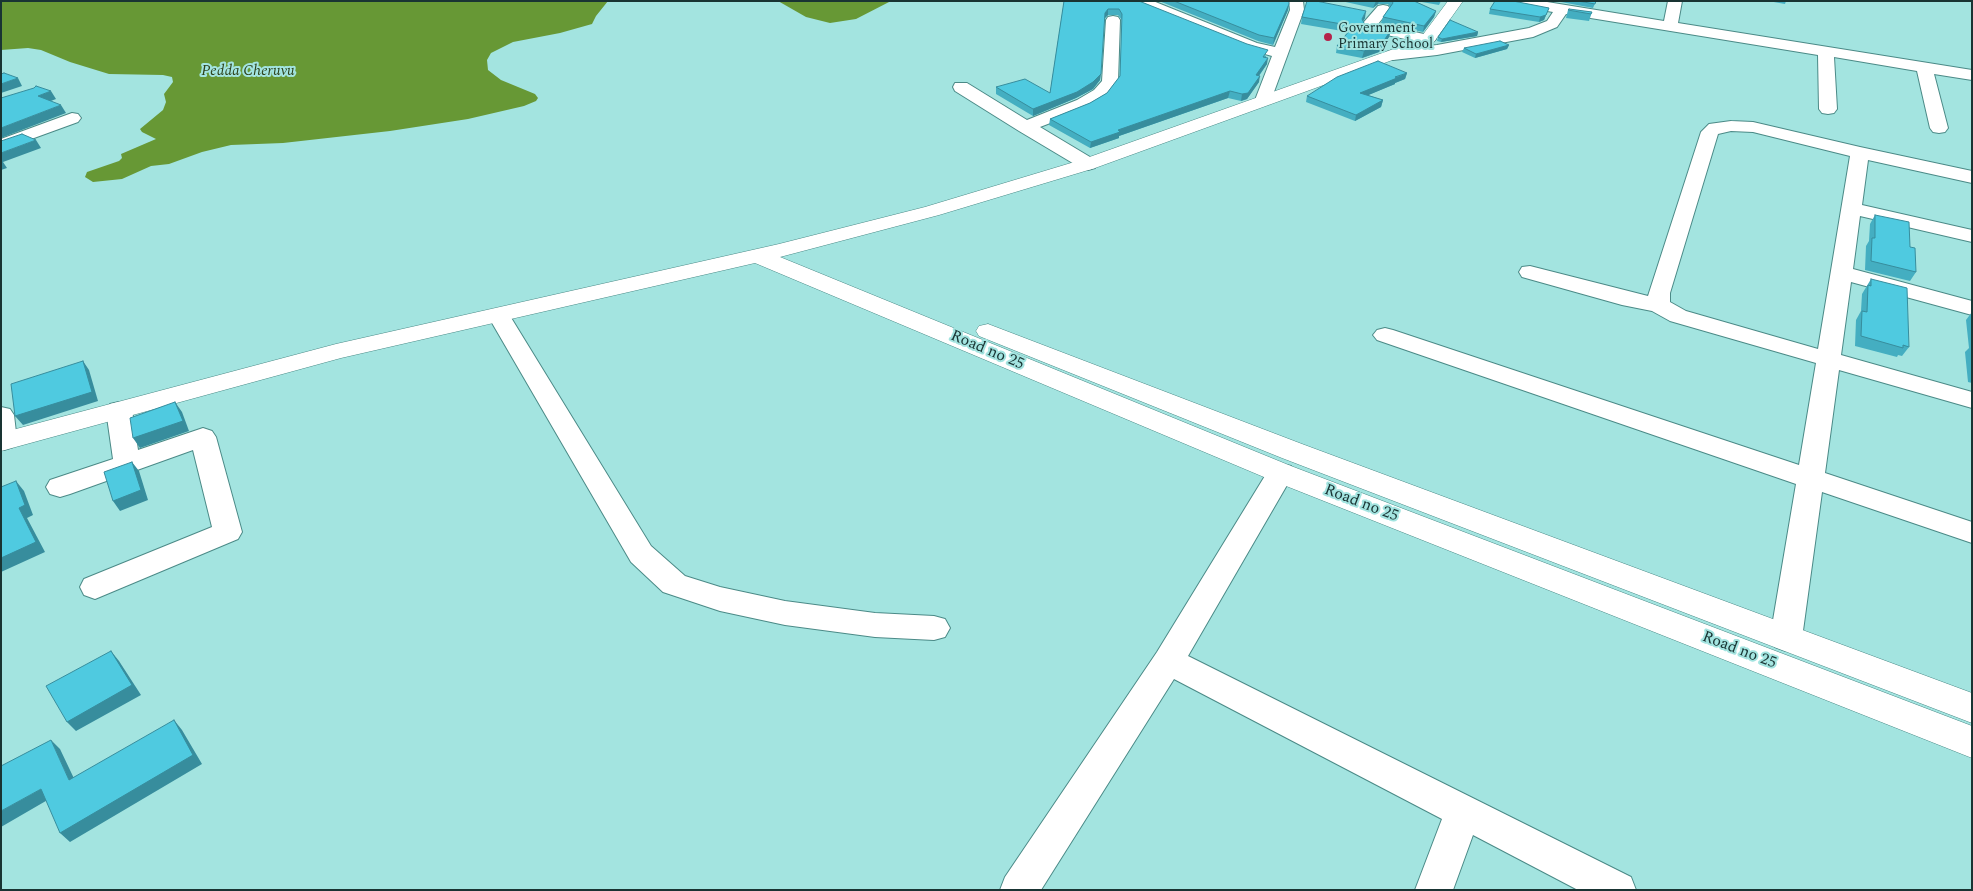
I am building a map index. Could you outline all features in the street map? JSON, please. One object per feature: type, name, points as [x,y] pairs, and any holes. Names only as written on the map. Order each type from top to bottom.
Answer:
[{"type":"street","points":[[1140,1],[1175,9],[1252,46],[1280,53]]},
{"type":"street","points":[[1263,100],[1297,10],[1296,1]]},
{"type":"street","points":[[1,415],[3,442],[336,352],[499,316],[932,211],[1088,164],[1424,43],[1456,1]]},
{"type":"street","points":[[1513,1],[1972,75]]},
{"type":"street","points":[[1670,27],[1675,1]]},
{"type":"street","points":[[1393,55],[1437,50],[1532,32],[1552,24],[1562,9]]},
{"type":"street","points":[[1361,11],[1381,12],[1368,25],[1369,27],[1428,39]]},
{"type":"street","points":[[1026,127],[1083,104],[1100,94],[1110,81],[1113,20]]},
{"type":"street","points":[[1826,51],[1828,109]]},
{"type":"street","points":[[1924,67],[1939,128]]},
{"type":"street","points":[[961,87],[1088,164]]},
{"type":"street","points":[[1,145],[72,118]]},
{"type":"street","points":[[1659,304],[1659,293],[1710,132],[1715,128],[1731,126],[1753,127],[1860,153],[1972,177]]},
{"type":"street","points":[[1786,638],[1860,153]]},
{"type":"street","points":[[1851,208],[1972,236]]},
{"type":"street","name":"Road no 25","points":[[768,252],[1082,379],[1292,451],[1972,708]]},
{"type":"street","points":[[1530,272],[1630,300],[1659,304],[1678,316],[1972,400]]},
{"type":"street","points":[[1841,272],[1972,308]]},
{"type":"street","points":[[499,316],[641,554],[674,584],[720,600],[785,613],[866,624],[934,628]]},
{"type":"street","points":[[1385,335],[1972,533]]},
{"type":"street","name":"Road no 25","points":[[1082,379],[1281,473],[1972,742]]},
{"type":"street","points":[[119,410],[127,464]]},
{"type":"street","points":[[60,486],[203,437],[228,532],[95,586]]},
{"type":"street","points":[[1019,890],[1168,661],[1281,473]]},
{"type":"street","points":[[1168,661],[1617,890]]},
{"type":"street","points":[[1434,890],[1463,811]]},
{"type":"water","name":"Pedda Cheruvu","points":[[1,1],[608,1],[592,24],[560,33],[513,42],[491,53],[487,60],[488,70],[501,80],[535,94],[538,98],[536,101],[524,106],[468,119],[390,131],[283,143],[231,145],[202,152],[169,164],[151,166],[122,179],[93,182],[85,177],[87,172],[119,161],[122,158],[121,154],[156,139],[140,129],[163,110],[166,102],[164,94],[173,82],[172,77],[163,75],[109,74],[70,62],[41,50],[28,48],[1,50]]},
{"type":"water","points":[[778,1],[891,1],[856,19],[830,23],[806,17]]},
{"type":"building","points":[[1064,1],[1139,1],[1247,44],[1268,50],[1263,57],[1268,58],[1256,75],[1260,76],[1248,93],[1242,94],[1230,91],[1118,130],[1120,132],[1091,142],[1050,119],[1090,103],[1107,93],[1120,76],[1122,14],[1119,9],[1108,9],[1105,13],[1101,74],[1093,82],[1077,92],[1033,109],[996,87],[1025,79],[1050,93]]},
{"type":"building","points":[[1174,1],[1289,1],[1289,4],[1274,38],[1259,35]]},
{"type":"building","points":[[1307,1],[1316,1],[1366,11],[1362,19],[1365,25],[1391,30],[1381,45],[1364,51],[1337,46],[1353,26],[1302,17]]},
{"type":"building","points":[[1392,1],[1414,1],[1436,11],[1424,26],[1383,17],[1393,3]]},
{"type":"building","points":[[1495,1],[1513,1],[1549,8],[1546,15],[1540,17],[1490,9]]},
{"type":"building","points":[[1578,1],[1596,1],[1595,4]]},
{"type":"building","points":[[1569,9],[1592,12],[1591,14]]},
{"type":"building","points":[[1450,20],[1478,32],[1442,39],[1438,37]]},
{"type":"building","points":[[1500,41],[1509,45],[1476,54],[1464,48]]},
{"type":"building","points":[[1378,61],[1407,73],[1360,93],[1383,100],[1356,115],[1307,96],[1337,77]]},
{"type":"building","points":[[4,73],[18,78],[1,84],[1,74]]},
{"type":"building","points":[[36,86],[51,91],[38,96],[61,105],[1,128],[1,98]]},
{"type":"building","points":[[22,134],[36,140],[1,153],[1,141]]},
{"type":"building","points":[[1875,215],[1909,222],[1910,247],[1915,248],[1916,272],[1871,261],[1872,238],[1875,238]]},
{"type":"building","points":[[1871,279],[1907,288],[1909,347],[1903,345],[1903,348],[1861,336],[1862,311],[1867,312],[1868,285],[1871,286]]},
{"type":"building","points":[[83,361],[92,392],[15,416],[11,384]]},
{"type":"building","points":[[175,402],[183,421],[133,438],[130,418]]},
{"type":"building","points":[[132,462],[141,490],[113,501],[104,472]]},
{"type":"building","points":[[16,481],[25,505],[19,508],[36,542],[1,558],[1,487]]},
{"type":"building","points":[[111,651],[132,685],[67,722],[46,686]]},
{"type":"building","points":[[174,720],[193,755],[60,833],[41,789],[1,811],[1,766],[51,740],[69,780]]},
{"type":"place","name":"Government Primary School","points":[[1328,37]]}]
